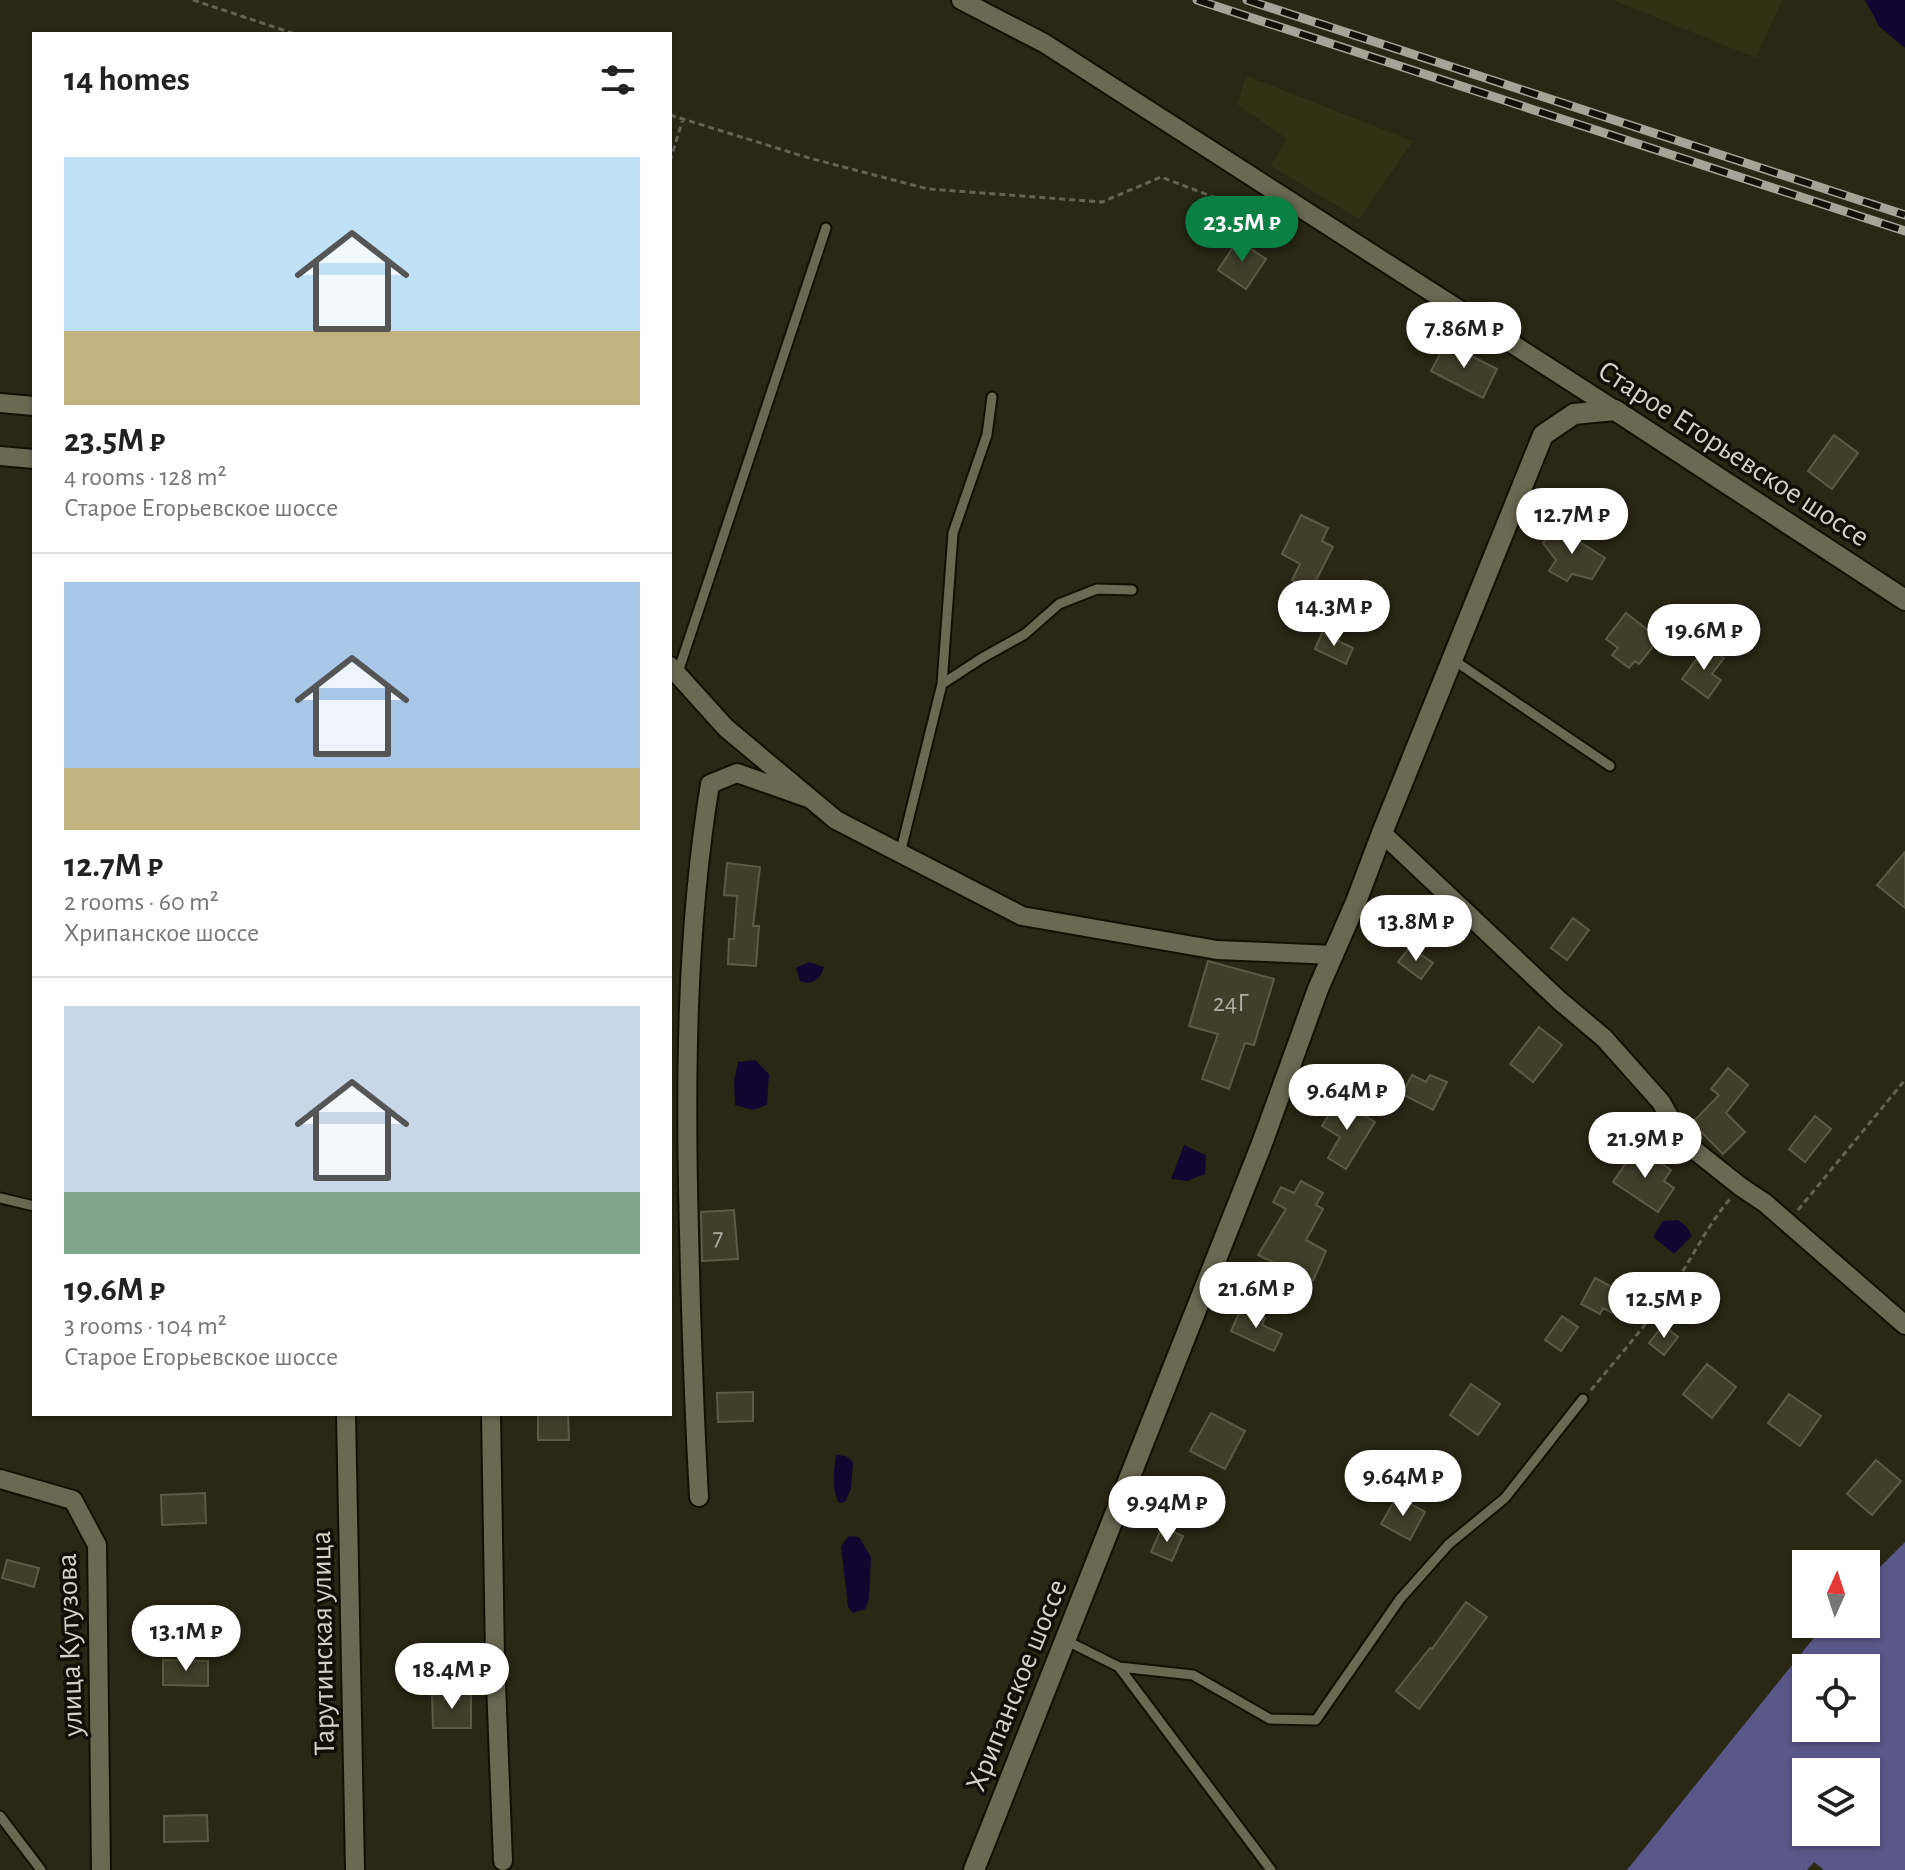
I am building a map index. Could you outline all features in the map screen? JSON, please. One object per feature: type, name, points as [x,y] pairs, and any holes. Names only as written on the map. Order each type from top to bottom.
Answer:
[{"type":"main road","name":"Старое Егорьевское шоссе","points":[[1615,410],[1905,600]]},
{"type":"main road","name":"Хрипанское шоссе","points":[[974,1870],[1261,1146],[1318,989],[1543,435],[1574,414],[1615,410]]},
{"type":"street","name":"Старое Егорьевское шоссе","points":[[961,0],[1044,43],[1615,410]]},
{"type":"street","points":[[0,403],[32,406]]},
{"type":"street","points":[[0,456],[32,459]]},
{"type":"street","points":[[674,669],[726,728],[836,820],[1022,916],[1217,950],[1334,955]]},
{"type":"street","points":[[699,1497],[686,1138],[689,992],[700,846],[710,784],[737,773],[811,799]]},
{"type":"street","points":[[1382,833],[1560,1001],[1604,1038],[1661,1102],[1683,1141],[1765,1203],[1905,1325]]},
{"type":"street","name":"Тарутинская улица","points":[[346,1416],[355,1870]]},
{"type":"street","points":[[491,1416],[495,1658],[503,1861]]},
{"type":"street","name":"улица Кутузова","points":[[0,1479],[73,1500],[97,1545],[101,1870]]},
{"type":"lane","points":[[674,669],[826,228]]},
{"type":"lane","points":[[900,854],[942,684],[953,533],[987,435],[992,397]]},
{"type":"lane","points":[[942,684],[1025,634],[1059,604],[1097,589],[1132,590]]},
{"type":"lane","points":[[1452,659],[1610,766]]},
{"type":"lane","points":[[0,1198],[32,1206]]},
{"type":"lane","points":[[1065,1640],[1119,1667],[1193,1675],[1270,1719],[1316,1720],[1400,1599],[1449,1544],[1505,1498],[1583,1399]]},
{"type":"lane","points":[[1119,1667],[1271,1870]]},
{"type":"lane","points":[[0,1816],[41,1870]]},
{"type":"path","points":[[193,0],[289,32]]},
{"type":"path","points":[[672,116],[809,158],[928,189],[1102,202],[1161,177],[1224,201],[1273,215],[1297,206]]},
{"type":"path","points":[[672,155],[683,119]]},
{"type":"path","points":[[1787,1223],[1905,1080]]},
{"type":"path","points":[[1583,1399],[1631,1343],[1666,1295],[1713,1219],[1741,1187]]},
{"type":"shaded area","points":[[1613,0],[1782,0],[1756,58]]},
{"type":"shaded area","points":[[1865,0],[1905,0],[1905,48],[1879,26]]},
{"type":"shaded area","points":[[1246,76],[1413,141],[1359,219],[1271,166],[1287,139],[1237,104]]},
{"type":"shaded area","points":[[809,962],[824,967],[812,982],[800,981],[796,968]]},
{"type":"shaded area","points":[[755,1060],[769,1074],[767,1105],[753,1110],[735,1105],[734,1081],[738,1062]]},
{"type":"shaded area","points":[[1184,1145],[1206,1155],[1205,1174],[1187,1181],[1171,1179]]},
{"type":"shaded area","points":[[1678,1220],[1692,1236],[1674,1254],[1653,1237],[1663,1221]]},
{"type":"shaded area","points":[[836,1455],[846,1456],[853,1462],[851,1489],[845,1502],[839,1503],[834,1485]]},
{"type":"shaded area","points":[[849,1536],[859,1537],[871,1557],[869,1599],[865,1609],[853,1613],[848,1607],[841,1546]]},
{"type":"shaded area","points":[[1905,1542],[1905,1870],[1824,1870],[1814,1862],[1807,1870],[1627,1870],[1792,1665],[1792,1742],[1880,1742],[1880,1654],[1801,1654],[1814,1638],[1880,1638],[1880,1567]]},
{"type":"building","points":[[1238,240],[1266,259],[1246,289],[1218,270]]},
{"type":"building","points":[[1446,343],[1497,369],[1483,398],[1431,371]]},
{"type":"building","points":[[1834,435],[1858,453],[1832,489],[1808,471]]},
{"type":"building","points":[[1301,515],[1328,528],[1322,541],[1333,547],[1311,590],[1292,580],[1300,564],[1282,554]]},
{"type":"building","points":[[1555,526],[1605,558],[1592,579],[1572,574],[1567,581],[1549,571],[1556,560],[1543,543]]},
{"type":"building","points":[[1626,613],[1659,639],[1639,664],[1635,661],[1629,668],[1612,655],[1618,648],[1606,639]]},
{"type":"building","points":[[1322,633],[1353,648],[1346,664],[1315,649]]},
{"type":"building","points":[[1707,645],[1724,658],[1712,674],[1721,680],[1708,698],[1682,679]]},
{"type":"building","points":[[1905,852],[1905,908],[1877,885]]},
{"type":"building","points":[[727,863],[760,867],[753,926],[759,926],[756,966],[728,964],[729,939],[734,939],[737,896],[724,895]]},
{"type":"building","points":[[1573,918],[1589,930],[1567,960],[1551,948]]},
{"type":"building","points":[[1410,947],[1433,963],[1421,979],[1398,962]]},
{"type":"building","points":[[1208,961],[1274,979],[1254,1045],[1245,1043],[1229,1089],[1202,1079],[1218,1034],[1189,1026]]},
{"type":"building","points":[[1539,1027],[1562,1045],[1533,1082],[1510,1064]]},
{"type":"building","points":[[1728,1068],[1748,1085],[1726,1113],[1745,1132],[1723,1154],[1692,1123],[1719,1095],[1711,1089]]},
{"type":"building","points":[[1412,1075],[1426,1082],[1430,1075],[1447,1082],[1433,1110],[1402,1094]]},
{"type":"building","points":[[1338,1100],[1375,1122],[1346,1169],[1328,1158],[1340,1137],[1322,1126]]},
{"type":"building","points":[[1815,1116],[1831,1129],[1805,1162],[1789,1149]]},
{"type":"building","points":[[1637,1147],[1671,1170],[1664,1181],[1674,1188],[1658,1212],[1613,1182]]},
{"type":"building","points":[[1301,1181],[1323,1193],[1316,1205],[1323,1209],[1306,1240],[1326,1251],[1313,1281],[1258,1255],[1286,1209],[1273,1202],[1281,1187],[1294,1193]]},
{"type":"building","points":[[734,1210],[738,1259],[702,1261],[701,1212]]},
{"type":"building","points":[[1595,1278],[1623,1293],[1612,1313],[1603,1308],[1600,1314],[1581,1304]]},
{"type":"building","points":[[1242,1307],[1265,1318],[1262,1325],[1282,1334],[1274,1351],[1231,1331]]},
{"type":"building","points":[[1562,1316],[1578,1327],[1561,1351],[1545,1340]]},
{"type":"building","points":[[1663,1325],[1678,1337],[1664,1355],[1649,1343]]},
{"type":"building","points":[[1707,1364],[1736,1387],[1712,1418],[1683,1394]]},
{"type":"building","points":[[1471,1384],[1500,1404],[1478,1435],[1450,1415]]},
{"type":"building","points":[[753,1392],[753,1421],[718,1422],[717,1393]]},
{"type":"building","points":[[1789,1394],[1821,1416],[1800,1446],[1768,1423]]},
{"type":"building","points":[[1211,1413],[1245,1431],[1225,1469],[1190,1451]]},
{"type":"building","points":[[538,1416],[568,1416],[569,1440],[538,1440]]},
{"type":"building","points":[[1876,1460],[1901,1481],[1872,1515],[1847,1494]]},
{"type":"building","points":[[205,1493],[206,1523],[162,1525],[161,1495]]},
{"type":"building","points":[[1397,1496],[1425,1512],[1410,1540],[1381,1524]]},
{"type":"building","points":[[1162,1527],[1183,1536],[1172,1561],[1151,1552]]},
{"type":"building","points":[[7,1560],[39,1568],[34,1587],[2,1578]]},
{"type":"building","points":[[1466,1602],[1487,1617],[1419,1709],[1396,1691]]},
{"type":"building","points":[[163,1660],[208,1661],[208,1686],[163,1685]]},
{"type":"building","points":[[432,1694],[471,1694],[471,1728],[433,1728]]},
{"type":"building","points":[[207,1815],[208,1841],[164,1842],[164,1816]]},
{"type":"railway","points":[[1197,0],[1905,231]]},
{"type":"railway","points":[[1247,0],[1905,215]]}]
